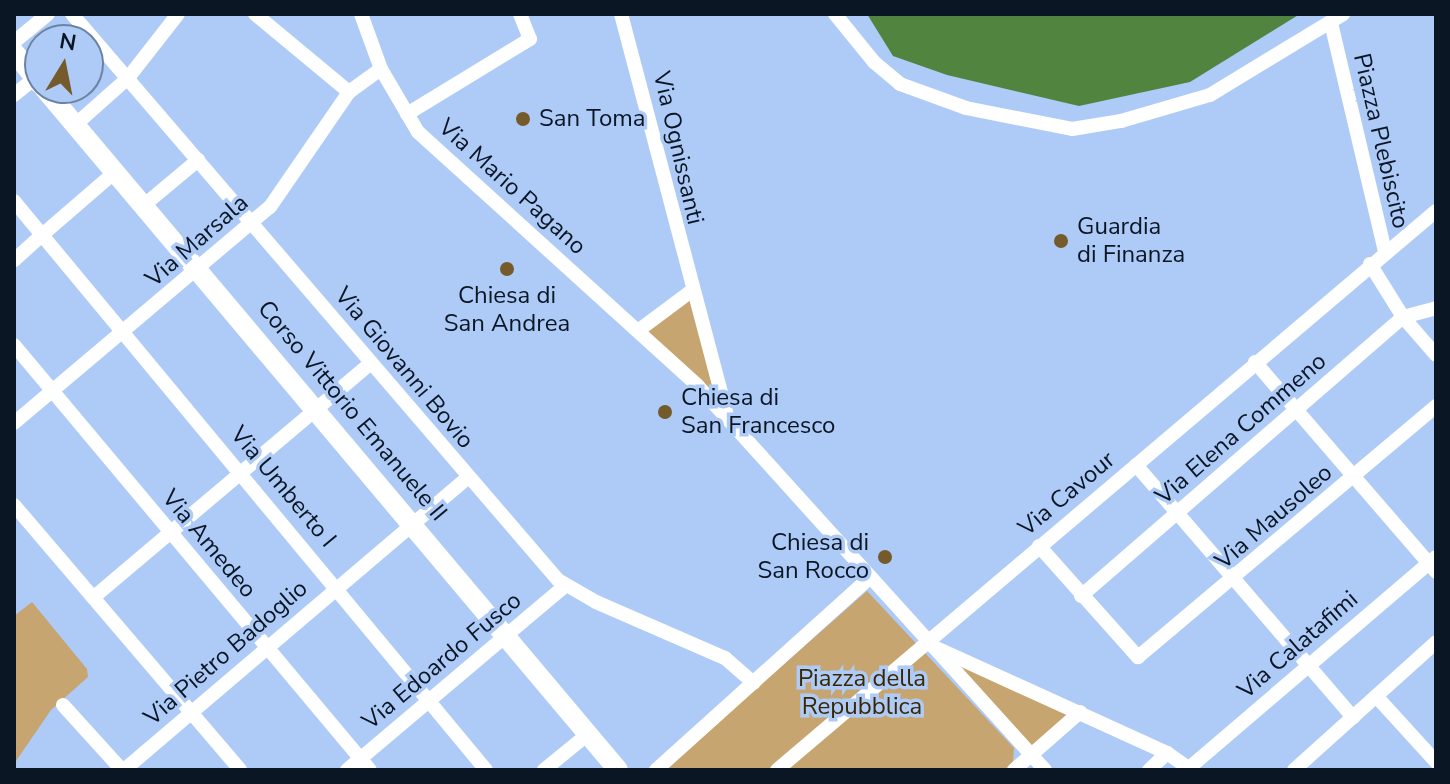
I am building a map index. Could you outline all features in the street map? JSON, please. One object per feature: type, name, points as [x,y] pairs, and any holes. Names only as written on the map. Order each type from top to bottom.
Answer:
[{"type":"street","points":[[14,42],[48,14]]},
{"type":"street","name":"Via Giovanni Bovio","points":[[72,14],[565,586],[725,658],[754,683]]},
{"type":"street","points":[[75,125],[128,78],[178,14]]},
{"type":"street","points":[[255,14],[349,92]]},
{"type":"street","name":"Via Mario Pagano","points":[[361,14],[381,69],[407,114],[458,172],[639,330],[727,415]]},
{"type":"street","points":[[407,114],[530,39],[520,14]]},
{"type":"street","name":"Via Ognissanti","points":[[621,14],[690,292],[727,415]]},
{"type":"street","points":[[835,14],[874,62],[900,84],[966,108],[1032,124],[1087,128],[1210,95],[1337,19]]},
{"type":"street","name":"Piazza Plebiscito","points":[[1337,19],[1385,251],[1436,211]]},
{"type":"street","name":"Via Marsala","points":[[14,423],[252,224],[283,189],[349,92],[381,69]]},
{"type":"street","name":"Corso Vittorio Emanuele II","points":[[58,104],[618,770]]},
{"type":"street","points":[[143,206],[198,160]]},
{"type":"street","points":[[14,260],[115,172]]},
{"type":"street","name":"Via Umberto I","points":[[14,201],[338,586],[486,770]]},
{"type":"street","name":"Via Cavour","points":[[777,770],[1385,251]]},
{"type":"street","points":[[1370,264],[1403,317],[1436,355]]},
{"type":"street","points":[[639,330],[690,292]]},
{"type":"street","name":"Via Elena Commeno","points":[[1081,596],[1403,317],[1436,308]]},
{"type":"street","name":"Via Amedeo","points":[[14,345],[366,764]]},
{"type":"street","points":[[1255,362],[1433,564]]},
{"type":"street","points":[[94,597],[371,363]]},
{"type":"street","name":"Via Mausoleo","points":[[1081,596],[1138,657],[1235,579],[1436,406]]},
{"type":"street","points":[[727,415],[928,644],[1045,770]]},
{"type":"street","points":[[1136,465],[1353,717]]},
{"type":"street","name":"Via Pietro Badoglio","points":[[123,770],[468,477]]},
{"type":"street","points":[[14,505],[240,770]]},
{"type":"street","points":[[1039,546],[1081,596]]},
{"type":"street","name":"Via Calatafimi","points":[[1190,769],[1308,664],[1433,564]]},
{"type":"street","points":[[656,770],[869,578]]},
{"type":"street","name":"Via Edoardo Fusco","points":[[347,770],[366,764],[429,699],[565,586]]},
{"type":"street","points":[[1294,770],[1436,642]]},
{"type":"street","points":[[928,644],[1167,753],[1190,769]]},
{"type":"street","points":[[1376,696],[1432,762]]},
{"type":"street","points":[[63,705],[123,770]]},
{"type":"street","points":[[1014,770],[1080,712]]},
{"type":"street","points":[[544,770],[588,734]]},
{"type":"street","points":[[1149,770],[1167,753]]},
{"type":"street","points":[[1306,758],[1317,770]]},
{"type":"green space","points":[[689,297],[722,407],[643,330]]},
{"type":"green space","name":"Piazza della Repubblica","points":[[867,591],[1014,748],[1013,762],[1004,770],[663,770]]},
{"type":"green space","points":[[32,602],[87,669],[88,677],[51,710],[14,764],[14,616]]},
{"type":"green space","name":"Piazza della Repubblica","points":[[957,662],[1070,715],[1031,750],[951,663]]},
{"type":"shaded area","points":[[867,14],[1300,14],[1190,82],[1079,106],[947,75],[893,56]]},
{"type":"place","name":"San Toma","points":[[523,119]]},
{"type":"place","name":"Guardia di Finanza","points":[[1061,241]]},
{"type":"place","name":"Chiesa di San Andrea","points":[[507,269]]},
{"type":"place","name":"Chiesa di San Francesco","points":[[665,412]]},
{"type":"place","name":"Chiesa di San Rocco","points":[[885,557]]}]
